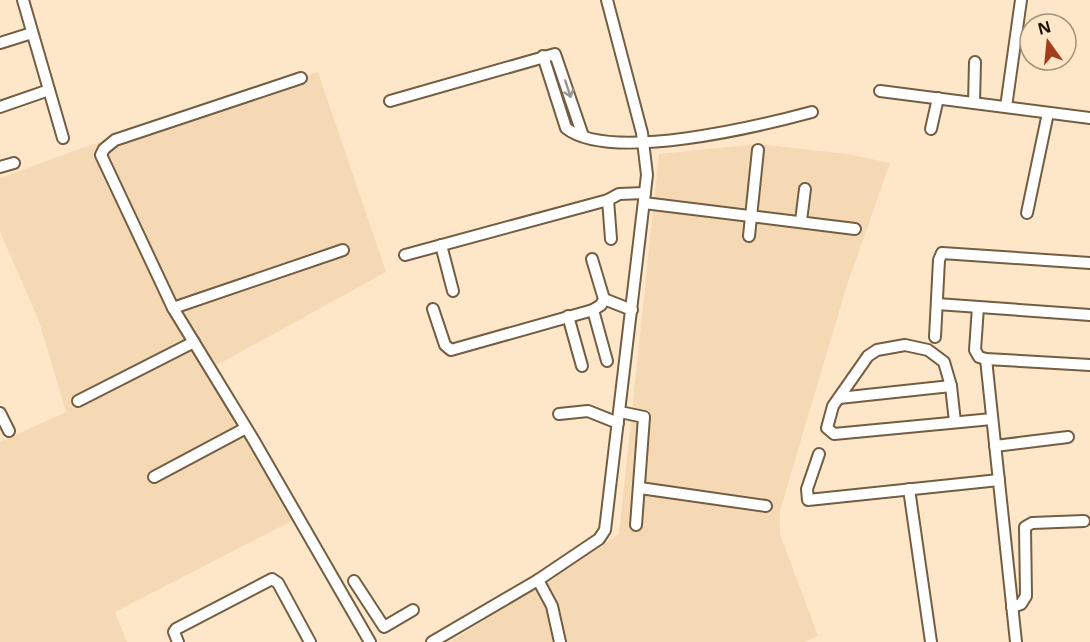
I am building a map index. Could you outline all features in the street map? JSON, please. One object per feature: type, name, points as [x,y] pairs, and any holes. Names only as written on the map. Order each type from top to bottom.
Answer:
[{"type":"street","points":[[23,0],[63,138]]},
{"type":"street","points":[[432,642],[538,580],[599,539],[605,530],[647,175],[644,142],[607,0]]},
{"type":"street","points":[[1006,107],[1021,0]]},
{"type":"street","points":[[0,44],[32,33]]},
{"type":"street","points":[[390,101],[543,57],[566,128],[584,136],[644,142],[748,129],[812,112]]},
{"type":"street","points":[[974,103],[975,62]]},
{"type":"street","points":[[302,78],[116,140],[104,149],[102,155],[173,308],[246,428],[369,640],[384,627],[412,610]]},
{"type":"street","points":[[0,106],[49,90]]},
{"type":"street","points":[[880,91],[1090,118]]},
{"type":"street","points":[[931,129],[938,98]]},
{"type":"street","points":[[1028,213],[1048,112]]},
{"type":"street","points":[[749,236],[758,150]]},
{"type":"street","points":[[0,167],[14,163]]},
{"type":"street","points":[[801,221],[805,189]]},
{"type":"street","points":[[405,255],[608,200],[620,194],[855,229]]},
{"type":"street","points":[[608,200],[611,238]]},
{"type":"street","points":[[441,245],[453,291]]},
{"type":"street","points":[[173,308],[343,250]]},
{"type":"street","points":[[934,337],[940,256],[948,252],[1090,263]]},
{"type":"street","points":[[433,309],[446,345],[451,350],[593,310],[601,305],[604,299],[592,259]]},
{"type":"street","points":[[604,299],[632,310]]},
{"type":"street","points":[[937,304],[1090,315]]},
{"type":"street","points":[[978,307],[975,350],[979,357],[1090,365]]},
{"type":"street","points":[[593,310],[607,361]]},
{"type":"street","points":[[568,316],[582,366]]},
{"type":"street","points":[[78,401],[194,342]]},
{"type":"street","points":[[955,422],[948,369],[939,356],[905,345],[890,346],[868,356],[833,406],[828,428],[834,434],[992,419]]},
{"type":"street","points":[[986,359],[1016,642]]},
{"type":"street","points":[[839,398],[951,386]]},
{"type":"street","points":[[559,414],[588,411],[619,418],[644,417],[636,525]]},
{"type":"street","points":[[0,413],[9,431]]},
{"type":"street","points":[[154,477],[246,428]]},
{"type":"street","points":[[995,446],[1068,437]]},
{"type":"street","points":[[819,454],[807,489],[808,500],[999,480]]},
{"type":"street","points":[[640,488],[766,506]]},
{"type":"street","points":[[909,489],[931,642]]},
{"type":"street","points":[[1012,607],[1021,604],[1026,596],[1025,527],[1032,523],[1084,521]]},
{"type":"street","points":[[178,642],[174,632],[176,629],[273,579],[310,642]]},
{"type":"street","points":[[538,580],[552,606],[560,642]]},
{"type":"street","points":[[354,581],[384,627]]},
{"type":"shaded area","points":[[318,72],[386,272],[217,365],[303,515],[115,612],[127,642],[0,642],[0,442],[66,412],[39,321],[0,232],[0,178],[85,147]]},
{"type":"shaded area","points":[[757,144],[848,154],[890,163],[846,288],[780,511],[780,534],[818,636],[804,642],[450,642],[619,534],[659,154]]}]
